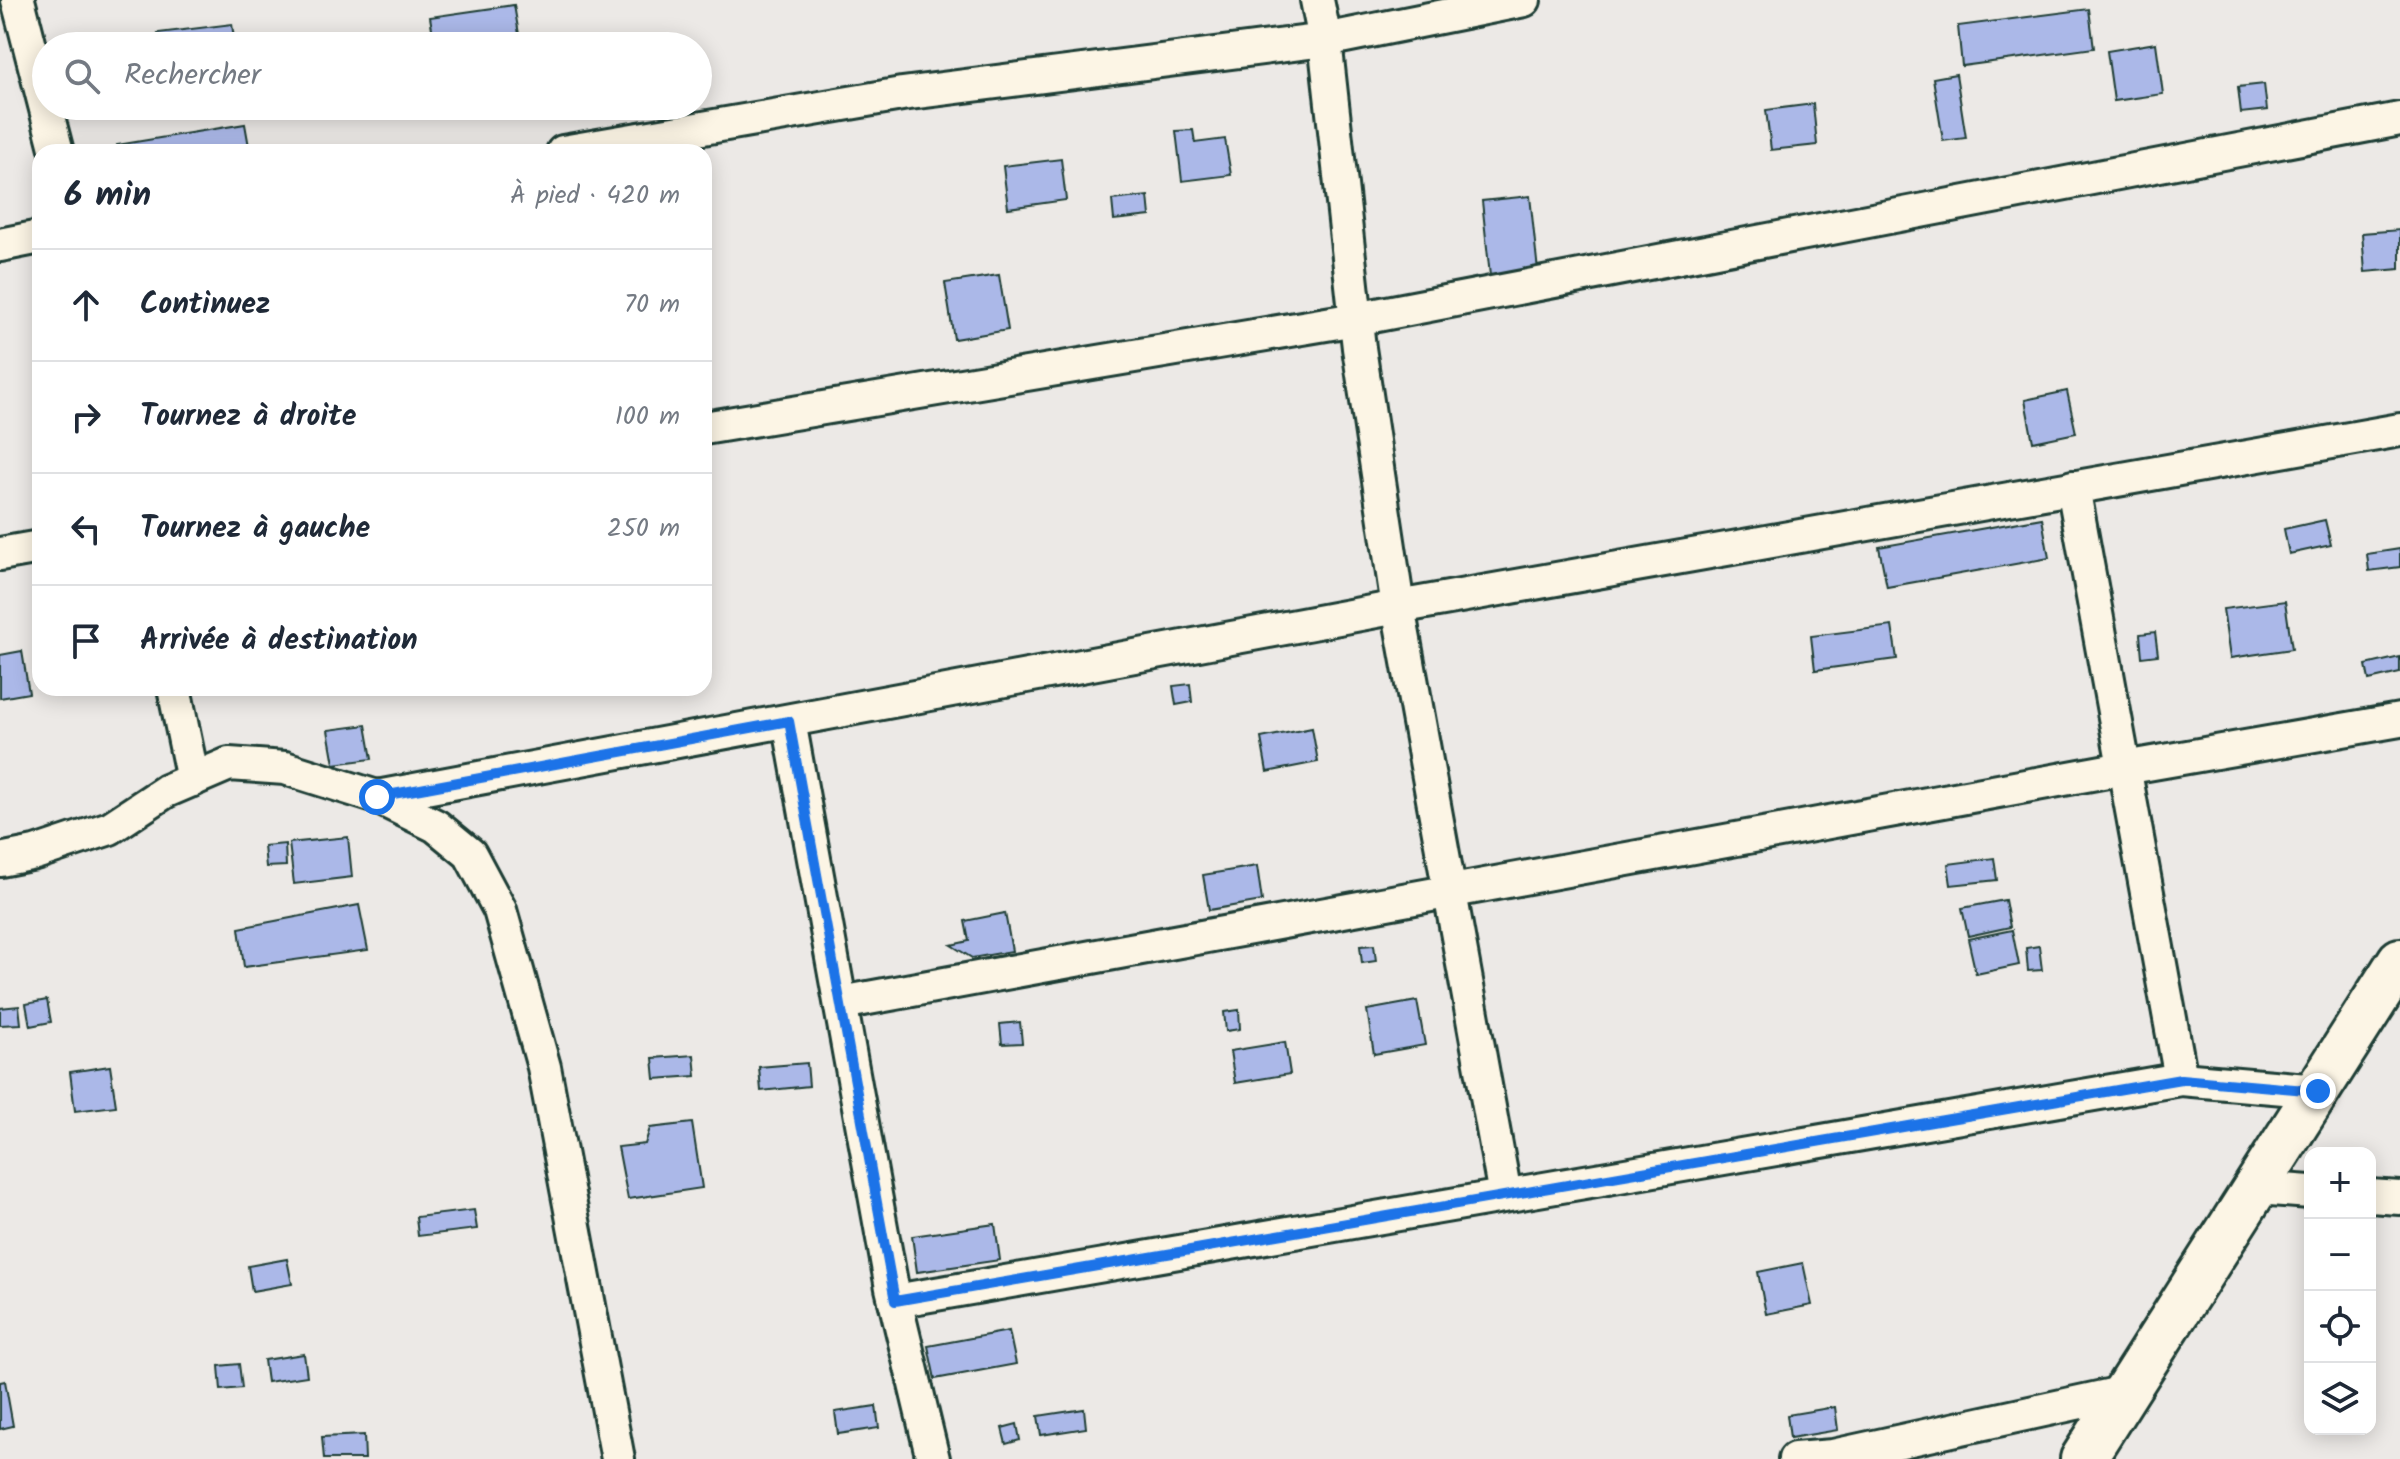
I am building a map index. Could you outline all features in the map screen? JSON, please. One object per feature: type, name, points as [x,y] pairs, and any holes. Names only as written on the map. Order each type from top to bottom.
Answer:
[{"type":"street","points":[[18,0],[32,55]]},
{"type":"street","points":[[1317,0],[1325,40],[1356,319],[1398,607],[1505,1195]]},
{"type":"street","points":[[610,144],[902,94],[1325,40],[1524,0]]},
{"type":"street","points":[[712,427],[1356,319],[2400,119]]},
{"type":"street","points":[[49,120],[55,144]]},
{"type":"street","points":[[0,245],[32,239]]},
{"type":"street","points":[[377,797],[1398,607],[2400,430]]},
{"type":"street","points":[[2073,487],[2181,1079]]},
{"type":"street","points":[[0,554],[32,548]]},
{"type":"street","points":[[176,696],[193,780]]},
{"type":"street","points":[[841,1003],[1449,890],[2400,720]]},
{"type":"street","points":[[789,721],[895,1301],[933,1459]]},
{"type":"street","points":[[0,860],[35,853],[110,828],[166,791],[229,764],[285,768],[377,797],[436,826],[470,854],[500,910],[544,1067],[618,1459]]},
{"type":"street","points":[[2083,1459],[2400,961]]},
{"type":"street","points":[[895,1301],[2181,1079],[2318,1091]]},
{"type":"street","points":[[2256,1188],[2304,1192]]},
{"type":"street","points":[[2376,1196],[2400,1198]]},
{"type":"street","points":[[1795,1459],[1833,1456],[2126,1392]]},
{"type":"building","points":[[514,5],[519,32],[433,32],[430,17]]},
{"type":"building","points":[[2089,9],[2094,48],[1962,66],[1958,26]]},
{"type":"building","points":[[232,24],[233,32],[166,32]]},
{"type":"building","points":[[2156,43],[2163,94],[2114,101],[2107,51]]},
{"type":"building","points":[[1956,74],[1966,138],[1943,141],[1933,78]]},
{"type":"building","points":[[2264,84],[2267,110],[2241,113],[2238,87]]},
{"type":"building","points":[[1813,104],[1817,145],[1771,150],[1766,110]]},
{"type":"building","points":[[245,124],[249,144],[123,144]]},
{"type":"building","points":[[1193,130],[1195,143],[1225,139],[1231,175],[1182,181],[1176,131]]},
{"type":"building","points":[[1061,159],[1066,200],[1008,208],[1003,166]]},
{"type":"building","points":[[1148,196],[1150,216],[1114,220],[1112,200]]},
{"type":"building","points":[[1530,196],[1538,271],[1490,276],[1482,201]]},
{"type":"building","points":[[2400,230],[2400,269],[2365,272],[2362,233]]},
{"type":"building","points":[[999,275],[1008,330],[954,339],[945,283]]},
{"type":"building","points":[[2067,391],[2076,433],[2033,442],[2025,400]]},
{"type":"building","points":[[2042,518],[2049,558],[1887,587],[1879,547]]},
{"type":"building","points":[[2325,520],[2331,545],[2289,554],[2284,529]]},
{"type":"building","points":[[2400,549],[2400,567],[2369,571],[2367,554]]},
{"type":"building","points":[[2285,601],[2292,649],[2230,658],[2223,609]]},
{"type":"building","points":[[1892,626],[1897,659],[1815,670],[1811,636]]},
{"type":"building","points":[[2155,632],[2158,655],[2142,657],[2140,634]]},
{"type":"building","points":[[22,651],[29,693],[0,698],[0,655]]},
{"type":"building","points":[[2400,657],[2400,673],[2369,680],[2366,665]]},
{"type":"building","points":[[1190,684],[1192,702],[1176,705],[1173,686]]},
{"type":"building","points":[[366,725],[372,759],[334,764],[328,730]]},
{"type":"building","points":[[1312,728],[1318,762],[1267,772],[1261,738]]},
{"type":"building","points":[[348,837],[352,877],[294,884],[289,843]]},
{"type":"building","points":[[285,844],[286,866],[266,867],[264,846]]},
{"type":"building","points":[[1994,858],[1997,880],[1951,885],[1948,864]]},
{"type":"building","points":[[1257,866],[1262,901],[1209,910],[1203,875]]},
{"type":"building","points":[[2005,900],[2010,927],[1968,936],[1962,908]]},
{"type":"building","points":[[359,905],[368,950],[244,967],[239,928]]},
{"type":"building","points":[[1005,913],[1012,951],[972,958],[951,945],[969,941],[965,921]]},
{"type":"building","points":[[2012,930],[2019,965],[1976,974],[1968,939]]},
{"type":"building","points":[[1374,945],[1376,961],[1362,963],[1360,946]]},
{"type":"building","points":[[2039,946],[2042,970],[2028,971],[2026,948]]},
{"type":"building","points":[[47,1000],[51,1022],[30,1026],[26,1004]]},
{"type":"building","points":[[1417,1001],[1425,1045],[1374,1054],[1367,1010]]},
{"type":"building","points":[[19,1006],[21,1024],[0,1025],[0,1008]]},
{"type":"building","points":[[1239,1010],[1240,1029],[1226,1031],[1224,1012]]},
{"type":"building","points":[[1020,1022],[1022,1043],[1002,1044],[1000,1024]]},
{"type":"building","points":[[1285,1042],[1290,1074],[1235,1083],[1230,1051]]},
{"type":"building","points":[[694,1055],[696,1076],[655,1079],[653,1058]]},
{"type":"building","points":[[807,1063],[809,1086],[761,1091],[759,1067]]},
{"type":"building","points":[[110,1066],[116,1106],[75,1111],[70,1072]]},
{"type":"building","points":[[692,1123],[702,1188],[628,1199],[618,1147],[645,1144],[650,1128]]},
{"type":"building","points":[[474,1210],[477,1229],[418,1236],[416,1217]]},
{"type":"building","points":[[995,1224],[1000,1260],[917,1272],[912,1236]]},
{"type":"building","points":[[287,1259],[292,1284],[252,1291],[248,1266]]},
{"type":"building","points":[[1803,1263],[1812,1305],[1766,1314],[1758,1272]]},
{"type":"building","points":[[1009,1331],[1016,1364],[935,1379],[928,1346]]},
{"type":"building","points":[[304,1354],[307,1376],[267,1382],[264,1360]]},
{"type":"building","points":[[239,1364],[242,1388],[221,1390],[219,1366]]},
{"type":"building","points":[[5,1381],[13,1426],[0,1429],[0,1382]]},
{"type":"building","points":[[876,1406],[879,1428],[838,1434],[835,1412]]},
{"type":"building","points":[[1835,1407],[1838,1430],[1790,1438],[1787,1415]]},
{"type":"building","points":[[1084,1409],[1086,1428],[1041,1435],[1038,1416]]},
{"type":"building","points":[[1017,1424],[1020,1440],[1006,1444],[1002,1428]]},
{"type":"building","points":[[364,1435],[365,1459],[324,1459],[322,1437]]},
{"type":"route","points":[[377,797],[789,721],[895,1301],[2181,1079],[2318,1091]]}]
